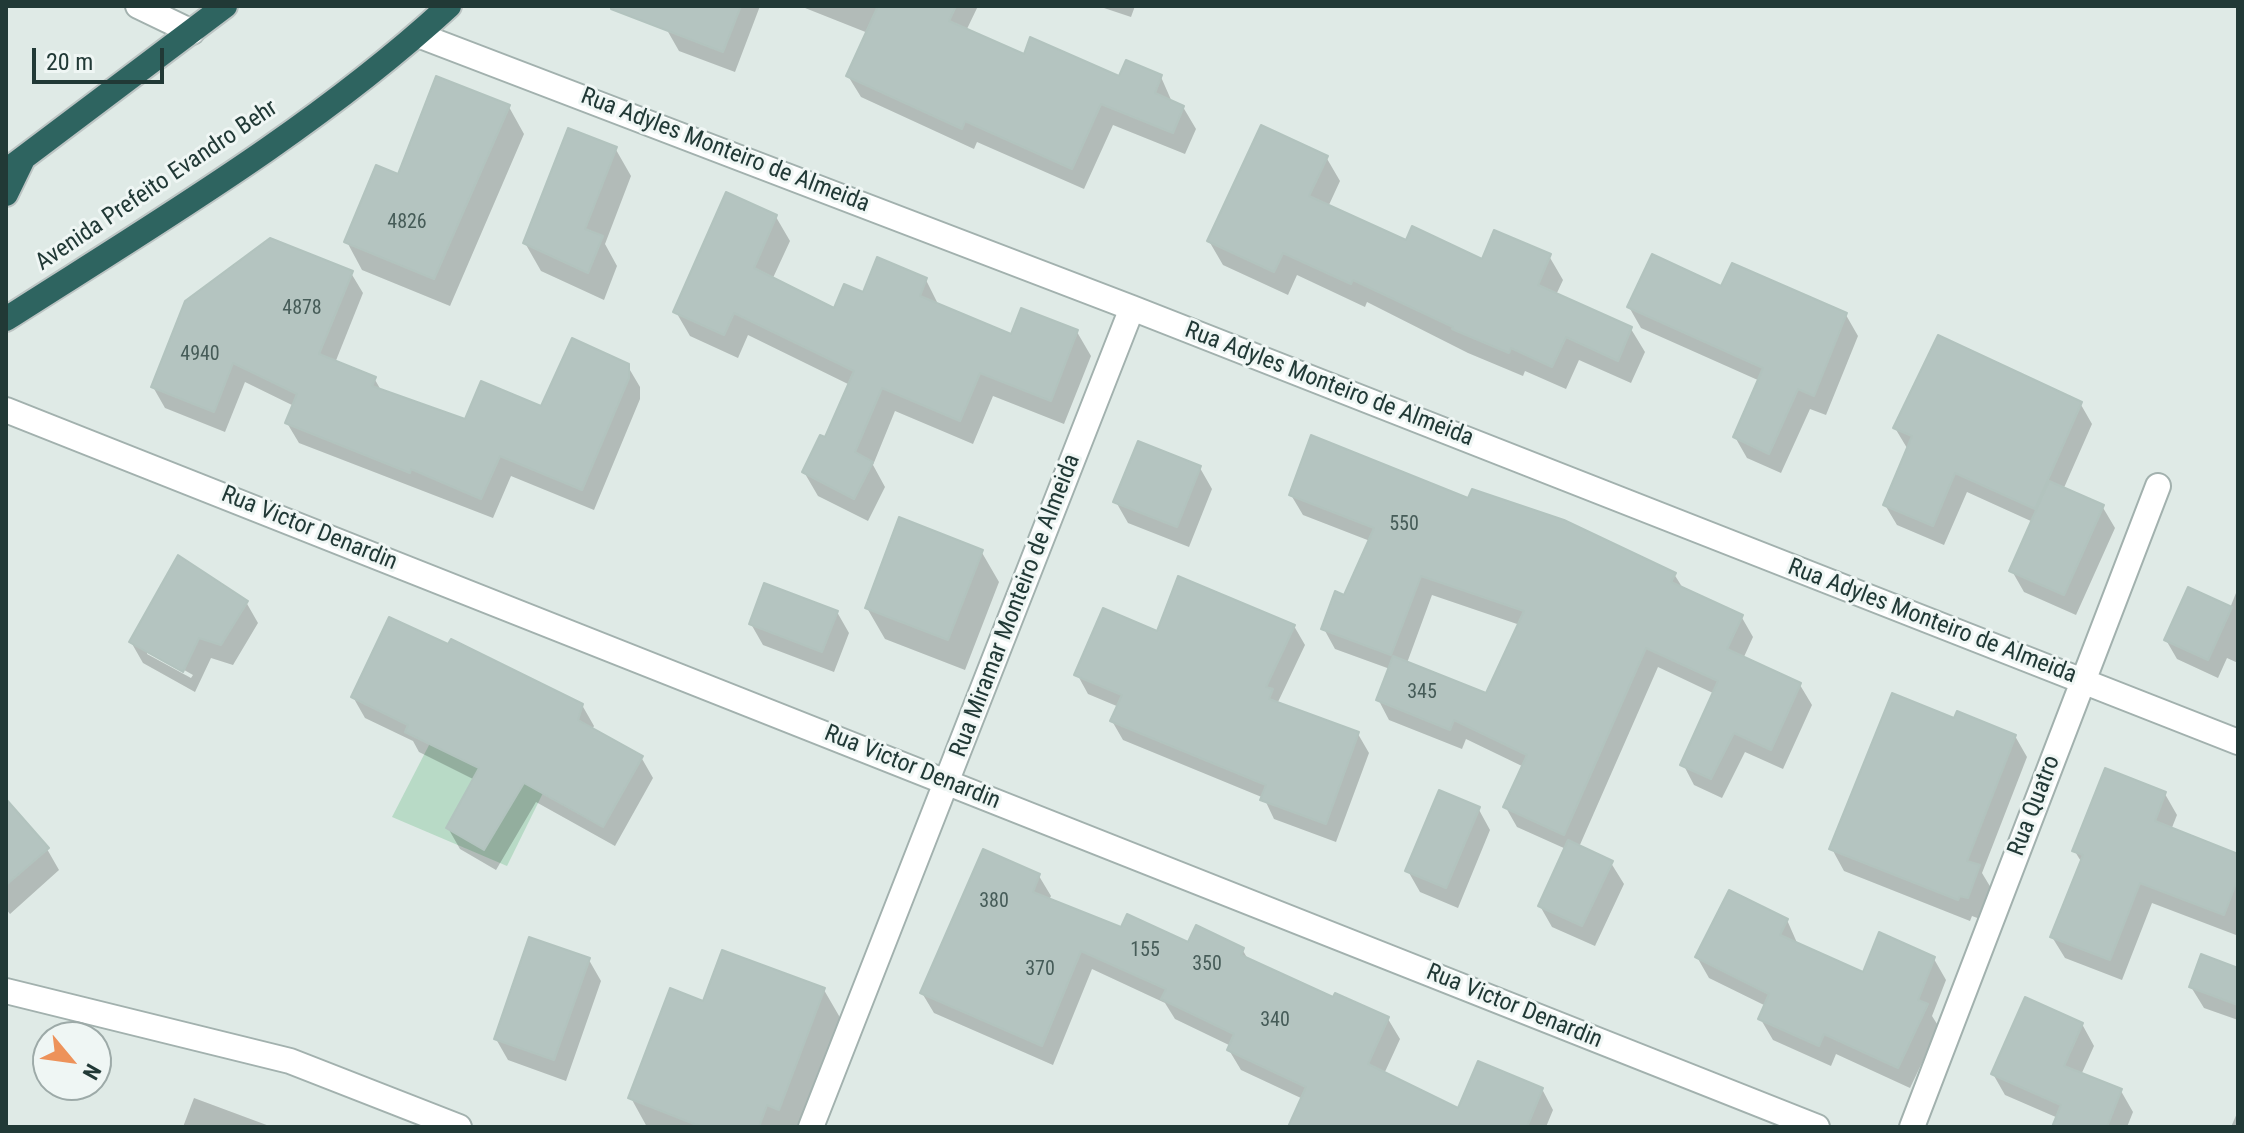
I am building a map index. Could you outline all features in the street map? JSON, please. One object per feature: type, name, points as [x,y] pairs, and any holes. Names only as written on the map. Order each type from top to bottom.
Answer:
[{"type":"highway","points":[[6,194],[14,166],[225,6]]},
{"type":"highway","name":"Avenida Prefeito Evandro Behr","points":[[6,319],[175,210],[385,64],[449,6]]},
{"type":"street","points":[[138,6],[192,32]]},
{"type":"street","name":"Rua Adyles Monteiro de Almeida","points":[[418,35],[1132,308],[2238,742]]},
{"type":"street","name":"Rua Miramar Monteiro de Almeida","points":[[811,1127],[1132,308]]},
{"type":"street","name":"Rua Victor Denardin","points":[[6,410],[1817,1127]]},
{"type":"street","name":"Rua Quatro","points":[[1912,1127],[2158,486]]},
{"type":"street","points":[[6,991],[290,1061],[459,1127]]},
{"type":"green space","points":[[464,677],[576,726],[507,866],[392,817]]},
{"type":"building","points":[[611,6],[741,6],[723,52],[611,9]]},
{"type":"building","points":[[878,6],[956,6],[949,21],[1024,54],[1030,37],[1119,76],[1126,60],[1162,75],[1155,93],[1184,106],[1173,133],[1101,104],[1072,169],[965,121],[962,129],[846,76]]},
{"type":"building","points":[[436,76],[510,105],[434,279],[344,242],[376,165],[398,174]]},
{"type":"building","points":[[1261,125],[1328,156],[1309,196],[1406,240],[1412,226],[1482,259],[1494,230],[1551,254],[1538,285],[1632,327],[1618,361],[1566,337],[1552,367],[1511,348],[1509,353],[1452,329],[1353,280],[1351,284],[1283,253],[1274,272],[1207,241]]},
{"type":"building","points":[[568,128],[617,147],[585,229],[603,236],[588,273],[523,243]]},
{"type":"building","points":[[726,192],[777,215],[754,268],[834,308],[844,284],[863,292],[877,257],[927,278],[920,296],[1011,334],[1021,308],[1078,330],[1051,401],[980,373],[960,421],[882,388],[855,452],[873,462],[854,499],[802,472],[820,435],[825,437],[854,371],[734,313],[724,335],[673,312]]},
{"type":"building","points":[[270,238],[353,271],[319,354],[376,377],[372,386],[465,419],[481,381],[541,406],[572,338],[629,364],[629,378],[582,490],[500,456],[481,499],[411,469],[410,473],[285,423],[297,394],[233,363],[214,412],[151,387],[185,301]]},
{"type":"building","points":[[1652,254],[1721,286],[1732,263],[1847,313],[1814,396],[1798,389],[1769,454],[1733,437],[1763,368],[1627,307]]},
{"type":"building","points":[[1938,335],[2082,402],[2035,509],[1955,473],[1933,526],[1883,505],[1912,436],[1893,428]]},
{"type":"building","points":[[1311,435],[1468,498],[1472,489],[1564,520],[1676,573],[1671,582],[1743,615],[1727,649],[1801,683],[1771,750],[1734,733],[1711,779],[1680,765],[1718,681],[1646,648],[1564,835],[1503,807],[1527,755],[1454,720],[1450,730],[1376,700],[1393,656],[1486,693],[1524,611],[1421,576],[1391,655],[1321,629],[1335,591],[1344,595],[1374,528],[1289,495]]},
{"type":"building","points":[[1138,441],[1201,466],[1177,527],[1113,502]]},
{"type":"building","points":[[2049,481],[2104,505],[2064,595],[2009,571]]},
{"type":"building","points":[[899,517],[983,550],[948,640],[865,608]]},
{"type":"building","points":[[178,555],[248,601],[221,645],[199,638],[183,672],[129,642]]},
{"type":"building","points":[[1178,576],[1295,625],[1266,687],[1273,689],[1269,699],[1359,732],[1326,824],[1260,800],[1266,785],[1110,721],[1122,695],[1074,675],[1103,608],[1157,631]]},
{"type":"building","points":[[764,583],[838,611],[822,652],[749,624]]},
{"type":"building","points":[[2188,587],[2232,607],[2208,660],[2164,640]]},
{"type":"building","points":[[389,617],[448,644],[451,639],[583,704],[578,720],[643,756],[603,827],[524,783],[484,850],[446,828],[479,768],[405,732],[408,725],[351,697]]},
{"type":"building","points":[[1892,693],[1954,718],[1957,711],[2016,735],[1967,861],[1980,865],[1968,898],[1960,896],[1958,900],[1829,849]]},
{"type":"building","points":[[2105,768],[2166,792],[2155,821],[2238,854],[2238,878],[2224,915],[2140,883],[2110,960],[2050,937],[2083,855],[2072,851]]},
{"type":"building","points":[[1439,790],[1480,807],[1446,888],[1405,871]]},
{"type":"building","points":[[6,799],[49,848],[6,885]]},
{"type":"building","points":[[1568,840],[1613,861],[1582,926],[1538,906]]},
{"type":"building","points":[[983,849],[1040,874],[1033,892],[1121,927],[1127,914],[1188,942],[1196,925],[1244,948],[1241,955],[1333,997],[1335,993],[1389,1017],[1368,1064],[1458,1108],[1478,1061],[1543,1088],[1527,1127],[1288,1127],[1306,1087],[1227,1050],[1234,1034],[1161,999],[1166,989],[1081,951],[1042,1046],[920,993]]},
{"type":"building","points":[[1729,890],[1788,919],[1780,935],[1863,972],[1879,932],[1935,957],[1918,1000],[1928,1004],[1898,1068],[1824,1034],[1819,1046],[1758,1019],[1769,994],[1695,957]]},
{"type":"building","points":[[529,937],[590,958],[554,1060],[494,1039]]},
{"type":"building","points":[[722,950],[825,988],[779,1110],[767,1105],[759,1127],[702,1127],[628,1098],[670,988],[703,1001]]},
{"type":"building","points":[[2201,954],[2238,968],[2238,1005],[2189,987]]},
{"type":"building","points":[[2025,997],[2083,1023],[2064,1066],[2122,1089],[2107,1127],[2052,1127],[2061,1105],[1991,1074]]}]
